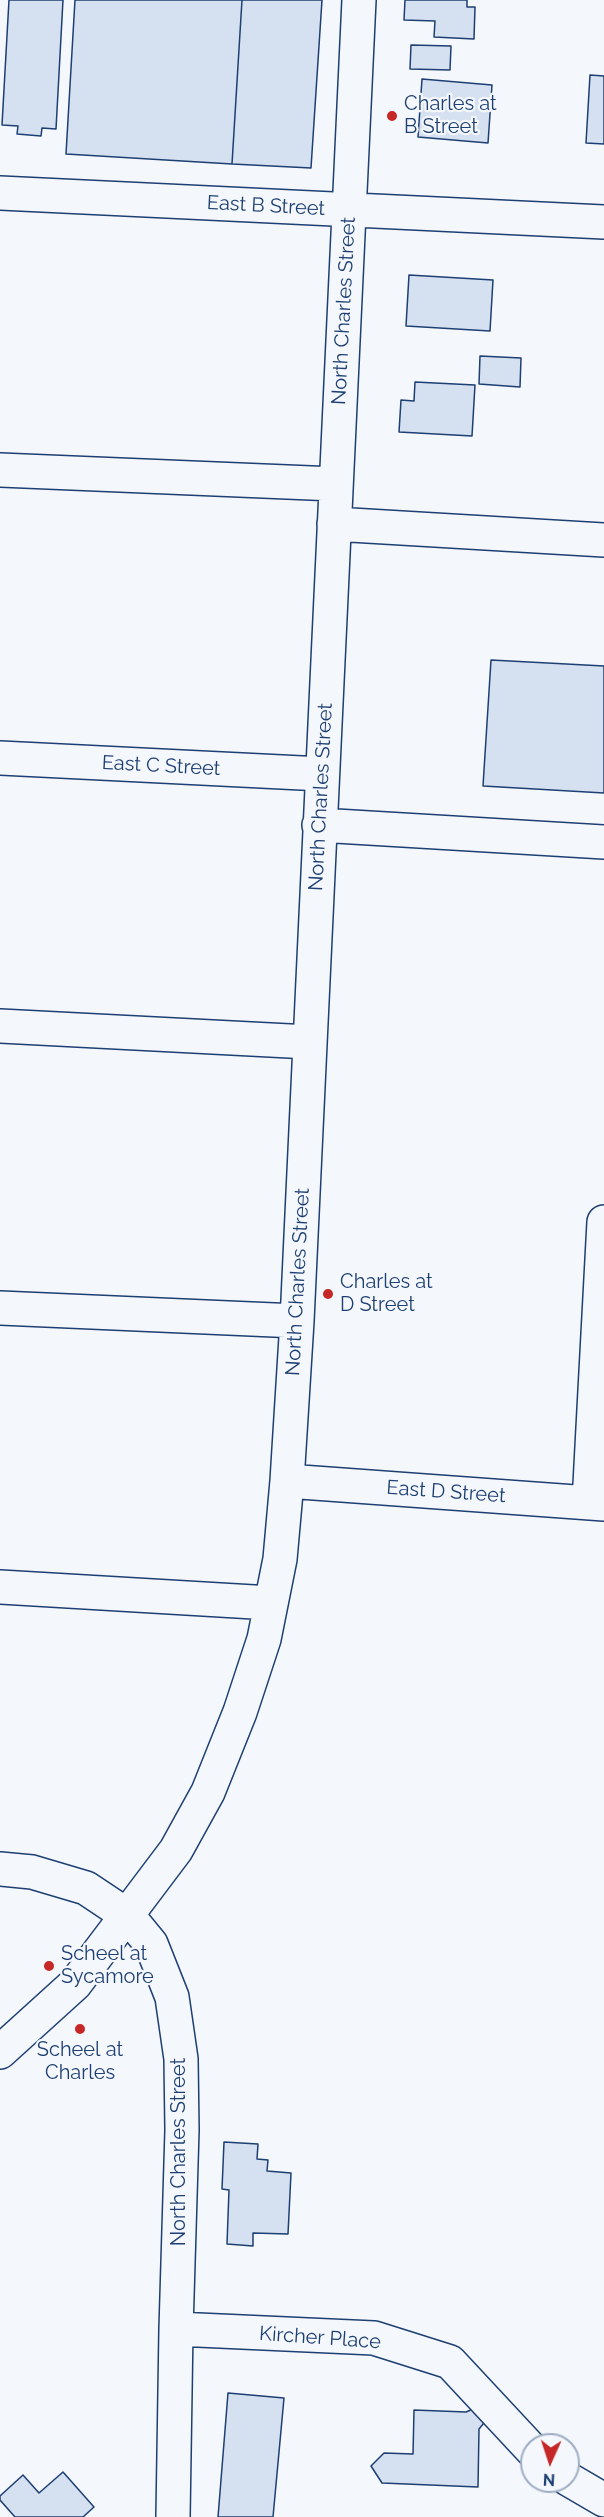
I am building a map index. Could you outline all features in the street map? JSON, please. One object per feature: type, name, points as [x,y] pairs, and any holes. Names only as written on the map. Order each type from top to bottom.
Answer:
[{"type":"street","name":"North Charles Street","points":[[173,2517],[182,2130],[181,2059],[172,1997],[151,1944],[128,1916],[176,1850],[208,1792],[240,1712],[264,1639],[279,1560],[287,1481],[297,1321],[359,0]]},
{"type":"street","name":"East B Street","points":[[0,192],[604,222]]},
{"type":"street","points":[[0,470],[335,484]]},
{"type":"street","points":[[334,524],[604,540]]},
{"type":"street","name":"East C Street","points":[[0,758],[322,774]]},
{"type":"street","points":[[319,825],[604,842]]},
{"type":"street","points":[[0,1026],[309,1042]]},
{"type":"street","points":[[597,1503],[604,1222]]},
{"type":"street","points":[[0,1308],[297,1321]]},
{"type":"street","name":"East D Street","points":[[287,1481],[597,1503]]},
{"type":"street","points":[[0,1587],[271,1602]]},
{"type":"street","points":[[0,1869],[32,1872],[86,1888],[128,1916],[75,1984],[0,2052]]},
{"type":"street","name":"Kircher Place","points":[[176,2329],[374,2338],[450,2362],[520,2437]]},
{"type":"street","points":[[580,2486],[604,2500]]},
{"type":"building","points":[[9,0],[63,0],[56,129],[42,128],[41,136],[17,134],[18,126],[2,125]]},
{"type":"building","points":[[75,0],[242,0],[232,164],[66,154]]},
{"type":"building","points":[[242,0],[322,0],[311,168],[232,164]]},
{"type":"building","points":[[405,0],[467,0],[467,7],[475,7],[474,39],[434,37],[435,21],[404,20]]},
{"type":"building","points":[[411,45],[451,46],[450,70],[410,69]]},
{"type":"building","points":[[590,75],[604,76],[604,144],[586,143]]},
{"type":"building","points":[[422,79],[492,85],[488,143],[418,137]]},
{"type":"building","points":[[409,275],[493,280],[490,331],[406,326]]},
{"type":"building","points":[[480,356],[521,358],[520,387],[479,384]]},
{"type":"building","points":[[415,382],[475,385],[472,436],[399,432],[401,400],[414,401]]},
{"type":"building","points":[[491,660],[604,666],[604,793],[483,786]]},
{"type":"building","points":[[224,2142],[258,2144],[257,2159],[268,2160],[267,2171],[291,2173],[288,2234],[253,2233],[253,2246],[227,2244],[229,2190],[222,2189]]},
{"type":"building","points":[[228,2393],[284,2398],[273,2517],[218,2517]]},
{"type":"building","points":[[478,2407],[488,2418],[479,2429],[478,2487],[382,2483],[371,2466],[384,2453],[413,2454],[414,2410],[466,2412]]},
{"type":"building","points":[[63,2472],[94,2507],[83,2517],[15,2517],[0,2500],[0,2496],[23,2475],[39,2493]]},
{"type":"place","name":"Charles at B Street","points":[[392,116]]},
{"type":"place","name":"Charles at D Street","points":[[328,1294]]},
{"type":"place","name":"Scheel at Sycamore","points":[[49,1966]]},
{"type":"place","name":"Scheel at Charles","points":[[80,2029]]}]
